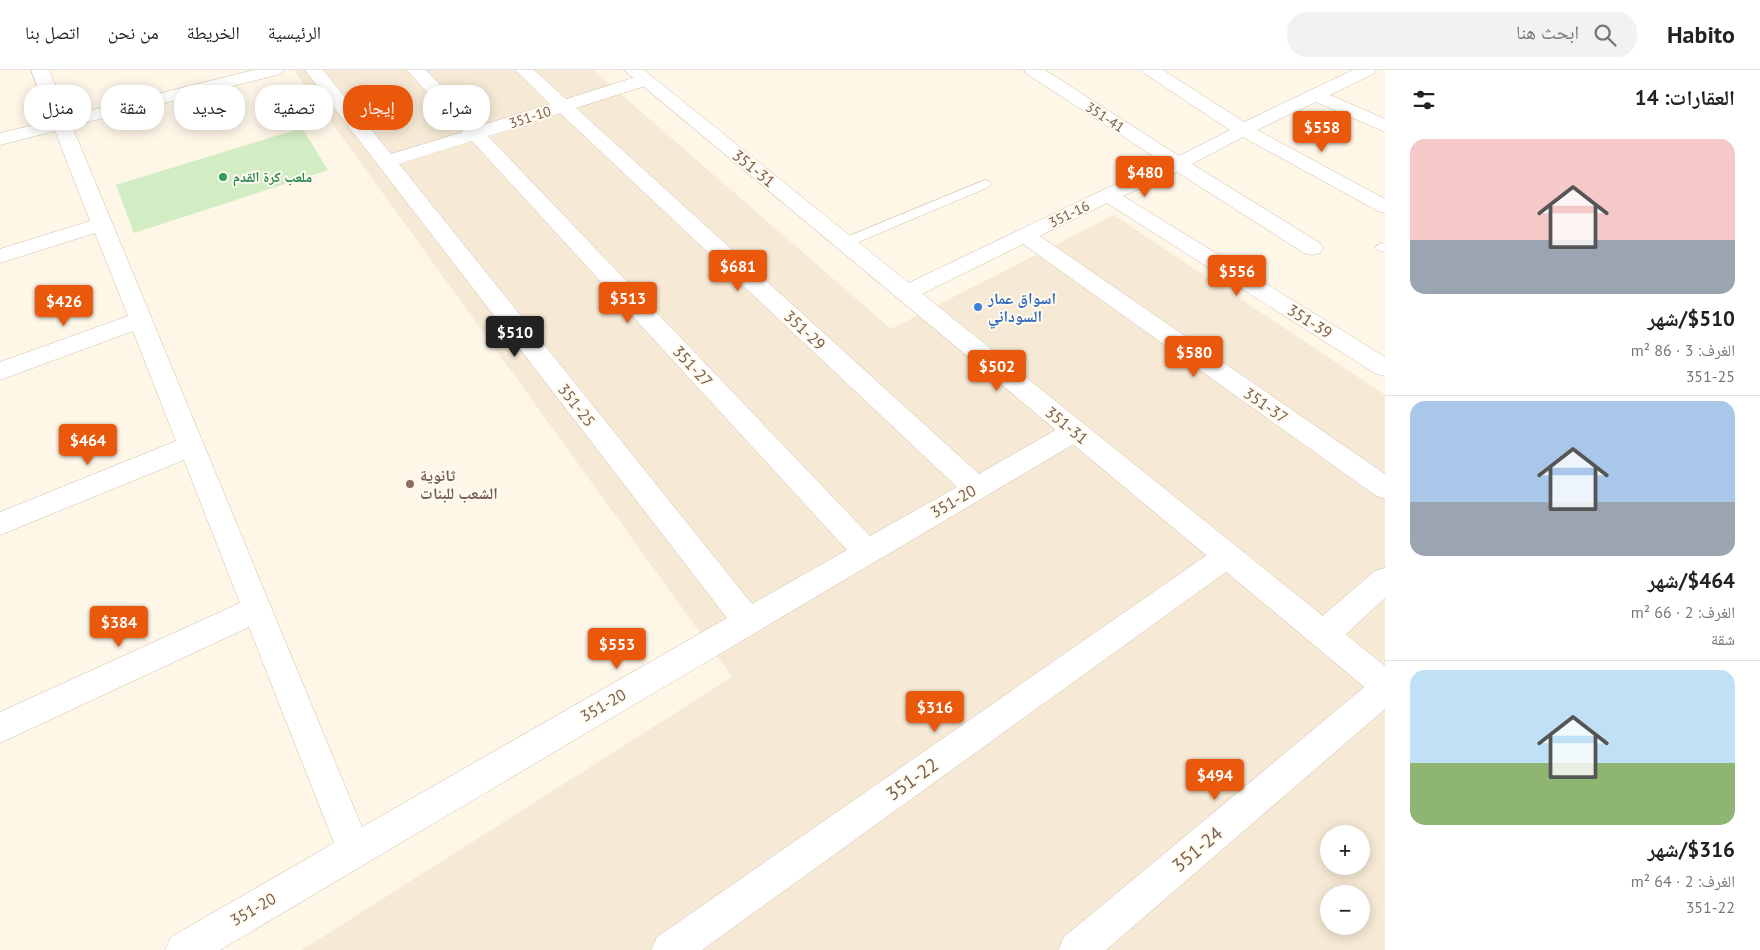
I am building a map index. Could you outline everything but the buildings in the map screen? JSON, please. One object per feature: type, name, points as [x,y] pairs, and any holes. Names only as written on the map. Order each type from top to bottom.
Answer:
[{"type":"street","points":[[40,70],[46,85]]},
{"type":"street","points":[[91,117],[275,70]]},
{"type":"street","name":"351-25","points":[[314,70],[748,621]]},
{"type":"street","name":"351-27","points":[[416,70],[867,552]]},
{"type":"street","name":"351-29","points":[[524,70],[976,488]]},
{"type":"street","name":"351-41","points":[[1033,70],[1312,248]]},
{"type":"street","points":[[1151,70],[1243,130],[1385,207]]},
{"type":"street","name":"351-16","points":[[906,293],[1108,195],[1178,164],[1367,70]]},
{"type":"street","name":"351-10","points":[[386,162],[564,106],[639,75]]},
{"type":"street","name":"351-31","points":[[639,75],[1385,685]]},
{"type":"street","points":[[1316,95],[1385,126]]},
{"type":"street","points":[[0,139],[37,130]]},
{"type":"street","points":[[64,130],[354,850]]},
{"type":"street","name":"351-39","points":[[1108,195],[1385,368]]},
{"type":"street","points":[[0,256],[102,224]]},
{"type":"street","name":"351-37","points":[[1024,236],[1385,488]]},
{"type":"street","points":[[0,371],[141,320]]},
{"type":"street","name":"351-20","points":[[184,950],[1075,431]]},
{"type":"street","points":[[0,524],[192,446]]},
{"type":"street","name":"351-22","points":[[670,950],[1227,556]]},
{"type":"street","points":[[1324,634],[1385,580]]},
{"type":"street","points":[[0,728],[257,609]]},
{"type":"street","name":"351-24","points":[[1077,950],[1385,689]]},
{"type":"lane","points":[[844,243],[984,184]]},
{"type":"shaded area","points":[[294,70],[593,70],[891,329],[1114,215],[1385,395],[1385,950],[302,950],[732,677],[333,124],[333,85],[305,85]]},
{"type":"green space","name":"ملعب كرة القدم","points":[[295,130],[303,130],[328,170],[134,233],[116,185]]},
{"type":"place","name":"ملعب كرة القدم","points":[[223,177]]},
{"type":"place","name":"اسواق عمار السوداني","points":[[978,307]]},
{"type":"place","name":"ثانوية الشعب للبنات","points":[[410,484]]}]
